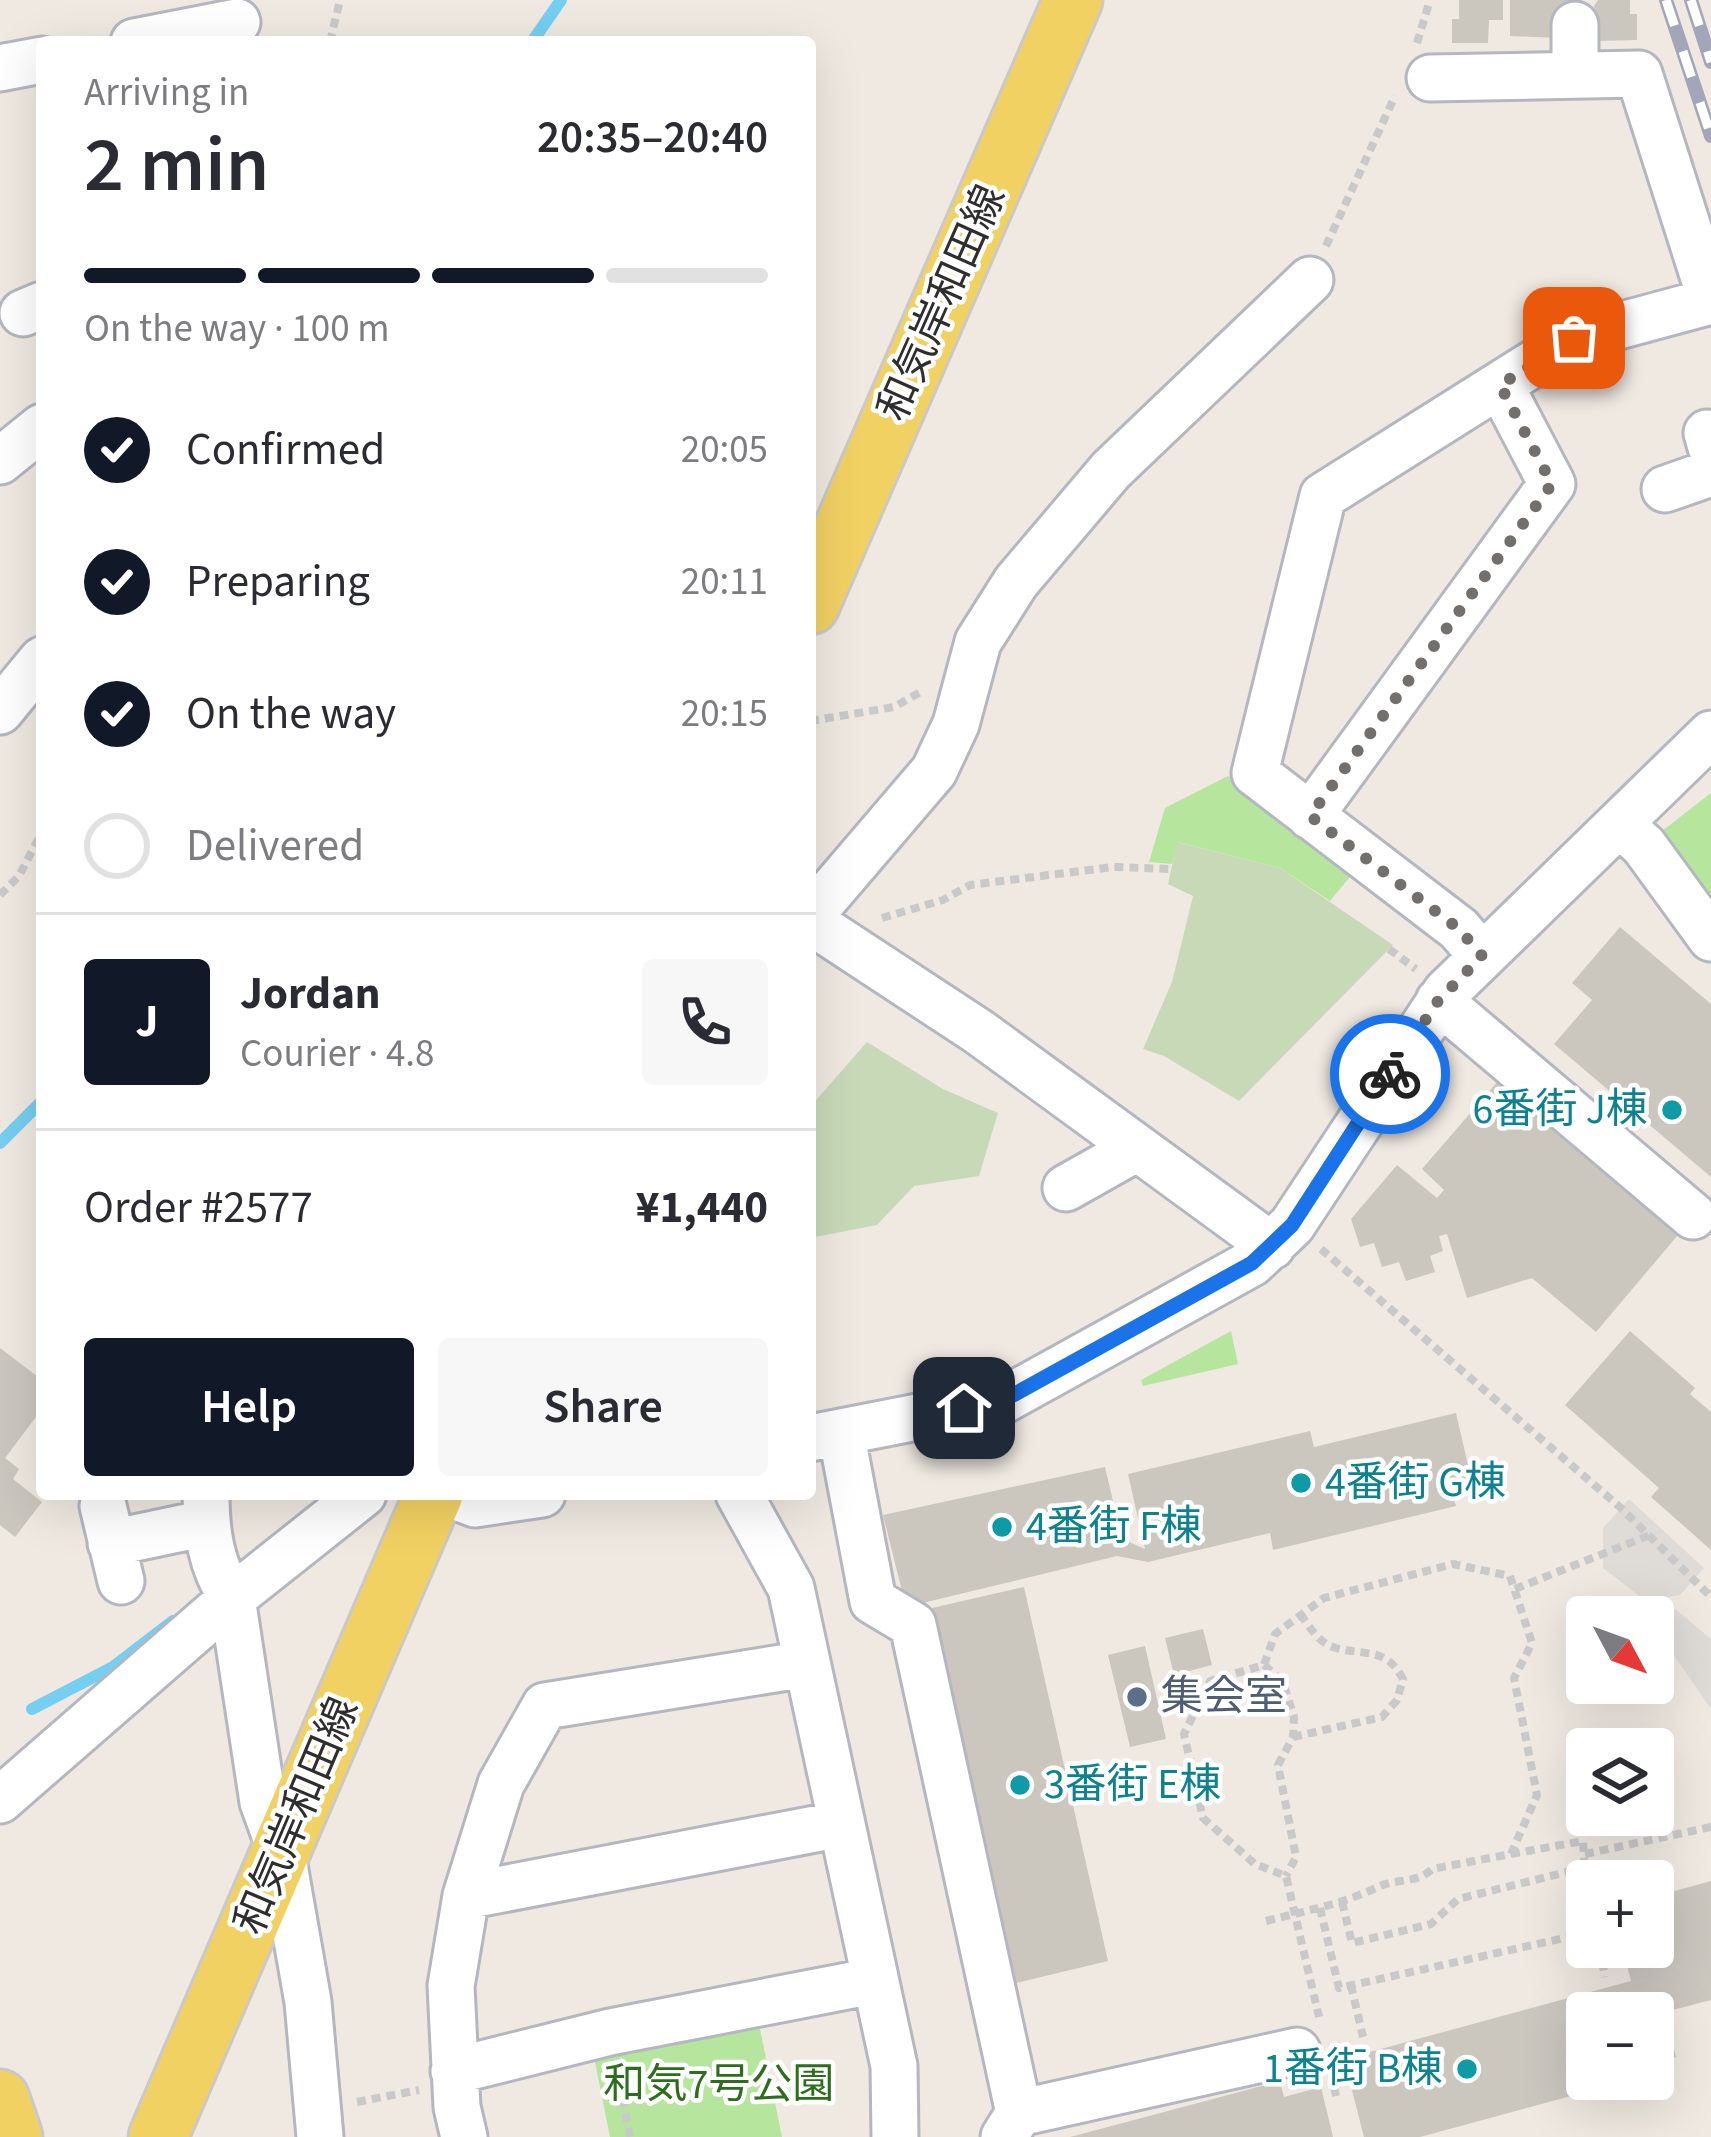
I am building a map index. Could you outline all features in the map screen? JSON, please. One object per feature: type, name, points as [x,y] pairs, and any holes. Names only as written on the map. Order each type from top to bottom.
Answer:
[{"type":"main road","name":"和気岸和田線","points":[[816,590],[1073,0]]},
{"type":"main road","name":"和気岸和田線","points":[[158,2137],[431,1500]]},
{"type":"main road","points":[[0,2099],[13,2137]]},
{"type":"street","points":[[163,36],[236,21]]},
{"type":"street","points":[[1575,25],[1575,74]]},
{"type":"street","points":[[0,68],[36,61]]},
{"type":"street","points":[[1416,70],[1640,74],[1711,301],[1574,338],[1323,496],[1255,773],[1459,929],[1482,956]]},
{"type":"street","points":[[816,911],[934,771],[956,724],[978,642],[1016,582],[1111,470],[1310,280]]},
{"type":"street","points":[[1310,816],[1552,484],[1500,385]]},
{"type":"street","points":[[0,461],[36,415]]},
{"type":"street","points":[[1665,489],[1709,451]]},
{"type":"street","points":[[0,711],[36,667]]},
{"type":"street","points":[[1315,2043],[1011,2125],[913,1625],[873,1601],[825,1435],[1004,1400],[1252,1263],[1282,1235],[1438,1001],[1711,734]]},
{"type":"street","points":[[1621,824],[1644,846],[1711,938]]},
{"type":"street","points":[[816,922],[979,1032],[1137,1148],[1282,1235]]},
{"type":"street","points":[[1438,1001],[1693,1216]]},
{"type":"street","points":[[1066,1188],[1137,1148]]},
{"type":"street","points":[[0,1800],[232,1598],[355,1500]]},
{"type":"street","points":[[465,1500],[476,1504],[502,1500]]},
{"type":"street","points":[[742,1500],[791,1588],[894,2066],[895,2137]]},
{"type":"street","points":[[112,1543],[206,1508],[217,1574],[232,1598],[263,1802],[282,1854],[308,2002],[318,2124]]},
{"type":"street","points":[[464,2137],[455,2077],[451,1986],[466,1896],[501,1784],[545,1706],[806,1664]]},
{"type":"street","points":[[466,1896],[841,1824]]},
{"type":"street","points":[[455,2077],[610,2032],[874,1981]]},
{"type":"path","points":[[331,36],[340,0]]},
{"type":"path","points":[[1310,280],[1416,70],[1430,0]]},
{"type":"path","points":[[816,720],[893,707],[938,682],[978,642]]},
{"type":"path","points":[[0,895],[19,876],[36,843]]},
{"type":"path","points":[[866,922],[912,912],[970,885],[1113,867],[1171,868]]},
{"type":"path","points":[[1282,1235],[1650,1535],[1711,1597]]},
{"type":"path","points":[[1515,1589],[1650,1535]]},
{"type":"path","points":[[1264,1665],[1275,1634],[1324,1598],[1453,1564],[1510,1576],[1532,1643],[1514,1678],[1537,1795],[1511,1854]]},
{"type":"path","points":[[1293,1737],[1382,1717],[1396,1700],[1403,1679],[1381,1652],[1333,1648],[1301,1615]]},
{"type":"path","points":[[1264,1665],[1283,1682],[1294,1717],[1293,1737],[1278,1765],[1296,1857],[1286,1876],[1315,2043],[1336,2096]]},
{"type":"path","points":[[1264,1665],[1210,1681],[1184,1734],[1203,1818],[1255,1864],[1286,1876]]},
{"type":"path","points":[[1585,1854],[1711,1827]]},
{"type":"path","points":[[1266,1921],[1367,1895],[1378,1886],[1425,1876],[1432,1869],[1582,1841],[1585,1860]]},
{"type":"path","points":[[1342,1902],[1352,1943],[1431,1924],[1458,1899],[1566,1872]]},
{"type":"path","points":[[1320,1907],[1339,1988],[1566,1938]]},
{"type":"path","points":[[1603,1968],[1605,1977]]},
{"type":"path","points":[[1351,1985],[1363,2037]]},
{"type":"path","points":[[610,2032],[630,2137]]},
{"type":"path","points":[[318,2124],[455,2077]]},
{"type":"green space","points":[[1228,776],[1354,872],[1330,901],[1280,868],[1178,842],[1172,864],[1149,862],[1165,808]]},
{"type":"green space","points":[[1711,793],[1711,909],[1657,835]]},
{"type":"green space","points":[[1177,842],[1280,868],[1393,945],[1239,1101],[1164,1056],[1143,1049],[1172,982],[1193,896],[1168,884]]},
{"type":"green space","points":[[867,1042],[943,1089],[998,1113],[979,1176],[914,1186],[877,1225],[816,1237],[816,1100]]},
{"type":"green space","points":[[1231,1331],[1238,1364],[1143,1386],[1141,1380]]},
{"type":"green space","name":"和気7号公園","points":[[759,2024],[782,2137],[610,2137],[594,2057]]},
{"type":"shaded area","points":[[1629,1499],[1704,1568],[1680,1595],[1639,1596],[1603,1568],[1603,1528]]},
{"type":"shaded area","points":[[1674,1609],[1711,1639],[1711,1709],[1674,1655]]},
{"type":"building","points":[[1459,0],[1503,0],[1503,20],[1489,20],[1488,43],[1452,43],[1452,19],[1459,19]]},
{"type":"building","points":[[1510,0],[1569,0],[1568,18],[1558,38],[1510,36]]},
{"type":"building","points":[[1598,0],[1630,0],[1630,14],[1637,14],[1637,40],[1595,41]]},
{"type":"building","name":"6番街 J棟","points":[[1620,927],[1711,1004],[1711,1177],[1554,1044],[1592,1000],[1572,983]]},
{"type":"building","points":[[1498,1081],[1678,1235],[1596,1332],[1532,1278],[1467,1298],[1447,1234],[1439,1236],[1443,1251],[1430,1256],[1435,1272],[1406,1281],[1399,1262],[1382,1267],[1374,1243],[1360,1247],[1351,1219],[1397,1165],[1437,1198],[1444,1190],[1422,1169]]},
{"type":"building","points":[[1630,1331],[1695,1388],[1690,1394],[1711,1412],[1711,1550],[1651,1497],[1659,1488],[1565,1405]]},
{"type":"building","points":[[0,1348],[36,1375],[36,1417],[5,1458],[19,1469],[13,1479],[42,1502],[15,1537],[0,1525]]},
{"type":"building","points":[[1456,1413],[1474,1491],[1453,1496],[1456,1506],[1273,1550],[1270,1533],[1148,1562],[1117,1556],[906,1607],[883,1515],[1105,1467],[1122,1539],[1145,1549],[1128,1474],[1310,1431],[1314,1447]]},
{"type":"building","name":"3番街 E棟","points":[[1024,1587],[1108,1961],[1016,1983],[932,1608]]},
{"type":"building","points":[[1203,1629],[1212,1665],[1174,1675],[1165,1638]]},
{"type":"building","name":"集会室","points":[[1145,1646],[1166,1739],[1130,1747],[1108,1655]]},
{"type":"building","name":"1番街 B棟","points":[[1711,1881],[1711,2000],[1674,2010],[1674,1992],[1591,1992],[1631,1981],[1628,1968],[1674,1968],[1674,1891]]},
{"type":"building","name":"1番街 B棟","points":[[1566,1999],[1566,2097],[1420,2137],[1364,2137],[1344,2059]]},
{"type":"building","points":[[1280,2081],[1284,2097],[1321,2087],[1333,2137],[1070,2137]]},
{"type":"waterway","points":[[536,36],[561,0]]},
{"type":"waterway","points":[[0,1143],[36,1107]]},
{"type":"waterway","points":[[32,1709],[113,1667],[173,1621]]},
{"type":"railway","points":[[1666,0],[1711,136]]},
{"type":"railway","points":[[1691,0],[1711,62]]},
{"type":"way so far","points":[[1390,1074],[1438,1001],[1482,956],[1459,929],[1310,816],[1552,484],[1500,385],[1574,338]]},
{"type":"place","name":"6番街 J棟","points":[[1672,1110]]},
{"type":"place","name":"4番街 G棟","points":[[1301,1483]]},
{"type":"place","name":"4番街 F棟","points":[[1002,1527]]},
{"type":"place","name":"集会室","points":[[1137,1697]]},
{"type":"place","name":"3番街 E棟","points":[[1020,1785]]},
{"type":"place","name":"1番街 B棟","points":[[1467,2069]]},
{"type":"route","points":[[964,1408],[1004,1400],[1252,1263],[1292,1225],[1390,1074]]}]
